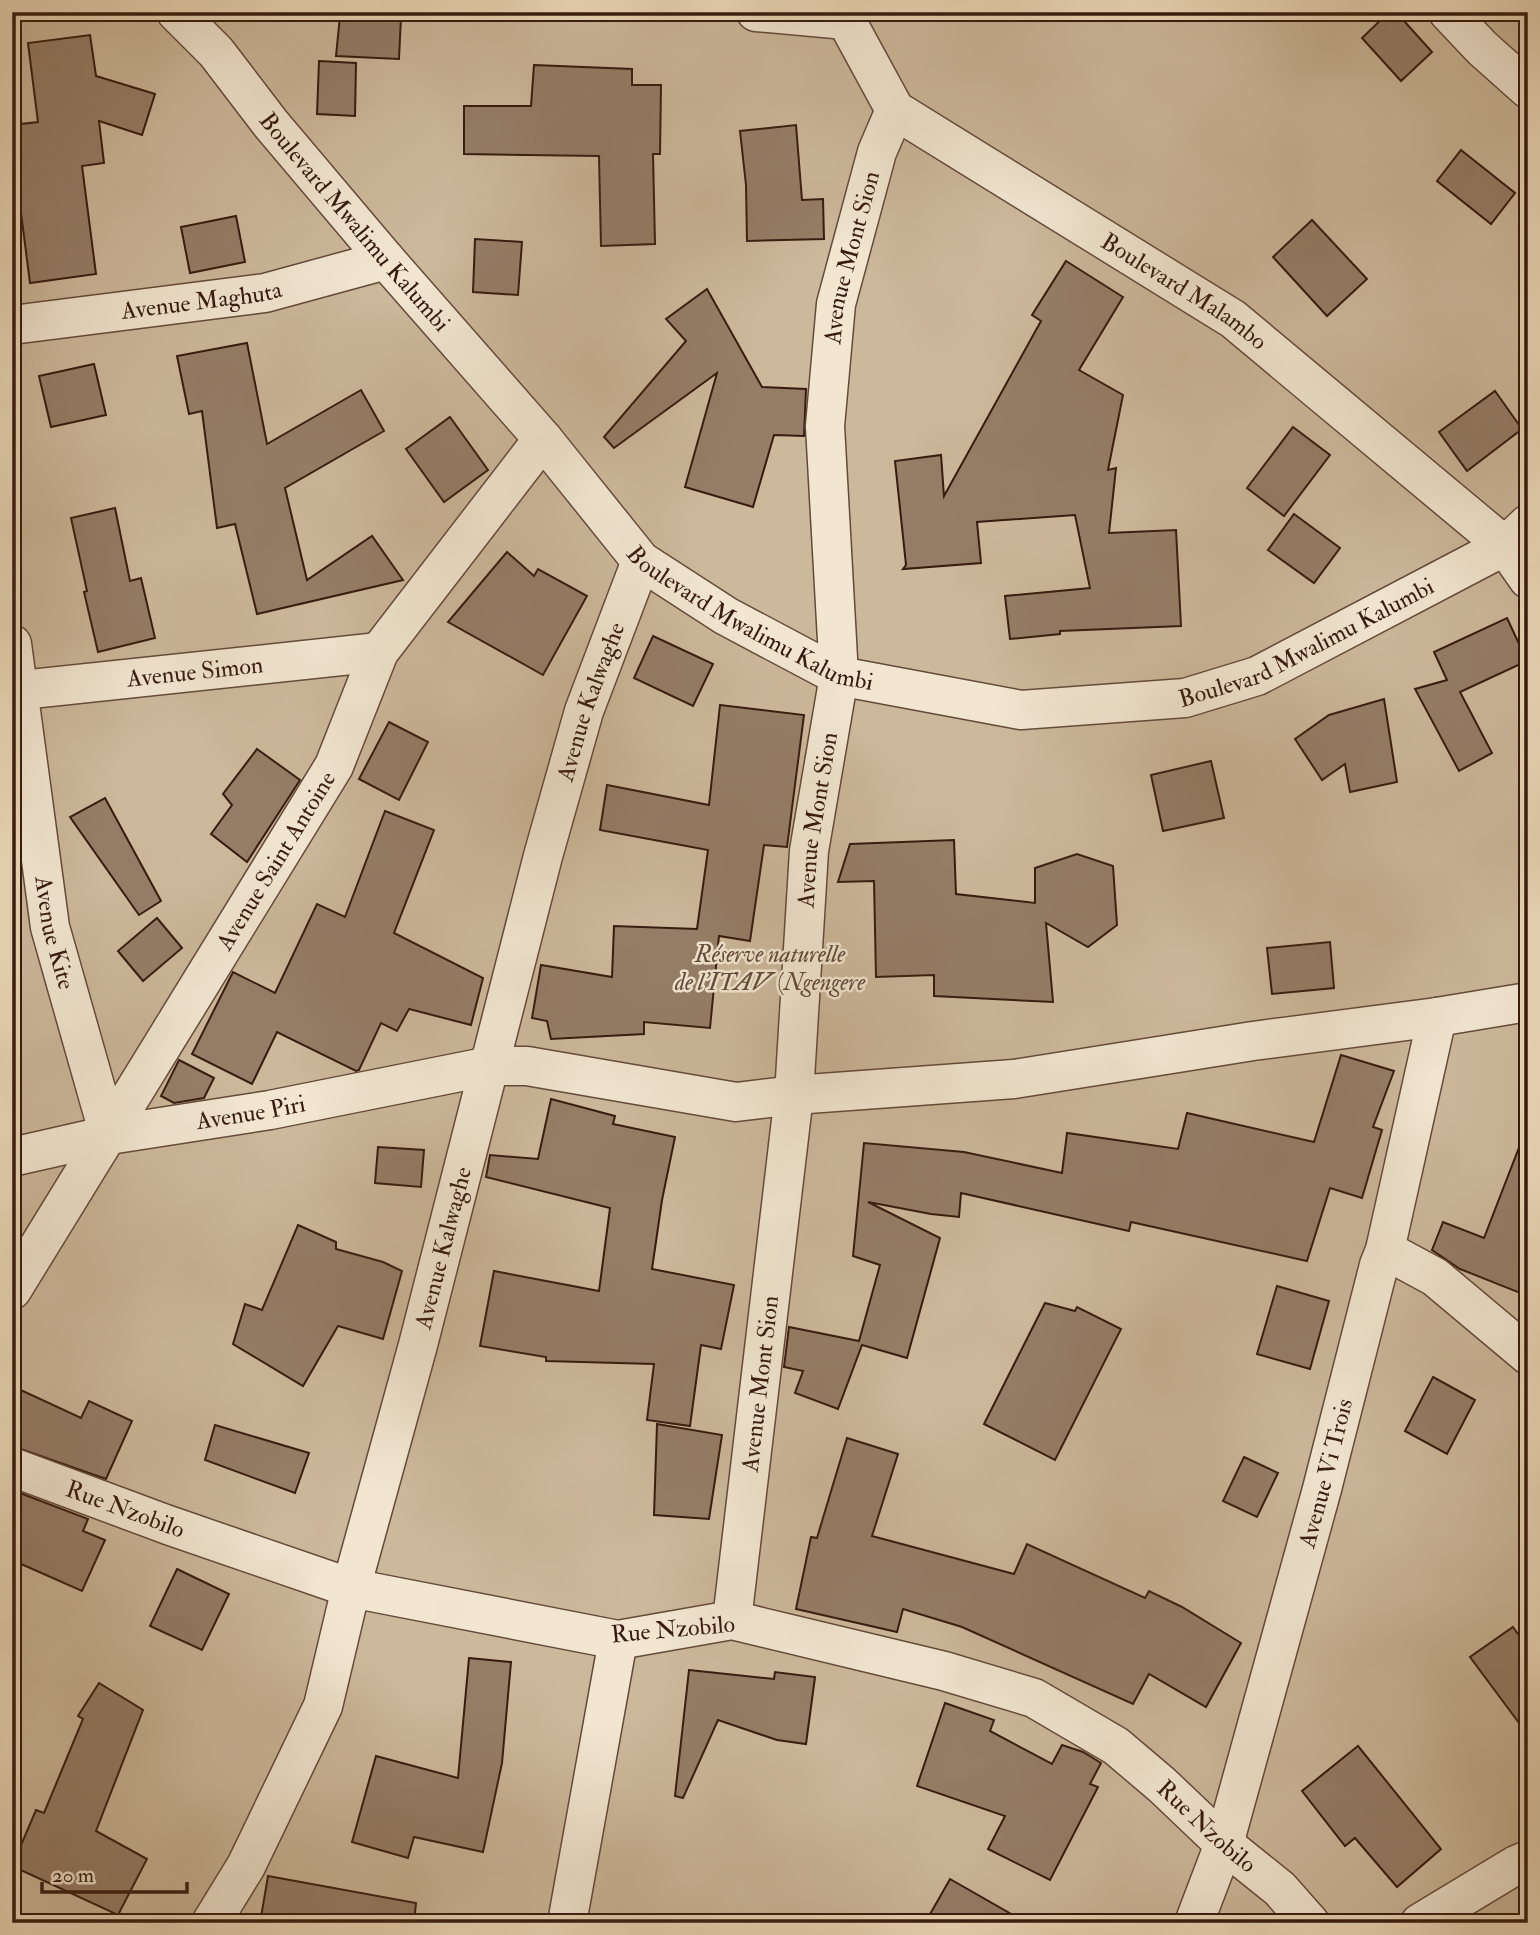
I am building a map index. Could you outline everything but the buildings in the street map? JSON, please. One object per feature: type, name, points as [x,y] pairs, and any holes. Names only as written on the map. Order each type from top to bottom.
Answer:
[{"type":"street","name":"Boulevard Mwalimu Kalumbi","points":[[176,12],[216,52],[271,124],[543,439],[641,561],[726,616],[839,676],[1021,710],[1185,698],[1257,676],[1517,535]]},
{"type":"street","points":[[756,12],[845,16]]},
{"type":"street","points":[[1448,12],[1482,48],[1528,89]]},
{"type":"street","name":"Boulevard Malambo","points":[[845,16],[895,110],[1233,319],[1517,535],[1528,579]]},
{"type":"street","name":"Avenue Mont Sion","points":[[732,1619],[794,1095],[809,850],[839,676],[825,426],[836,304],[877,152],[895,110]]},
{"type":"street","name":"Avenue Maghuta","points":[[12,325],[265,293],[386,260]]},
{"type":"street","name":"Avenue Saint Antoine","points":[[12,1290],[334,766],[379,652],[543,439]]},
{"type":"street","name":"Avenue Kalwaghe","points":[[211,1923],[246,1866],[323,1706],[351,1588],[418,1345],[542,856],[584,710],[641,561]]},
{"type":"street","name":"Avenue Kite","points":[[12,644],[16,690],[50,927],[109,1135]]},
{"type":"street","name":"Avenue Simon","points":[[16,690],[379,652]]},
{"type":"street","name":"Avenue Piri","points":[[12,1157],[109,1135],[270,1110],[490,1066],[527,1066],[736,1102],[794,1095],[1014,1079],[1253,1041],[1528,1002]]},
{"type":"street","name":"Avenue Vi Trois","points":[[1194,1923],[1224,1844],[1322,1489],[1385,1250],[1437,1017]]},
{"type":"street","points":[[1385,1250],[1435,1277],[1528,1356]]},
{"type":"street","name":"Rue Nzobilo","points":[[12,1466],[168,1525],[351,1588],[618,1640],[732,1619],[944,1671],[1034,1698],[1116,1746],[1224,1844],[1280,1889],[1310,1923]]},
{"type":"street","points":[[567,1923],[618,1640]]},
{"type":"street","points":[[1420,1923],[1528,1860]]},
{"type":"green space","name":"Réserve naturelle de l'ITAV (Ngengere","points":[[12,12],[1528,12],[1528,1923],[12,1923]]}]
